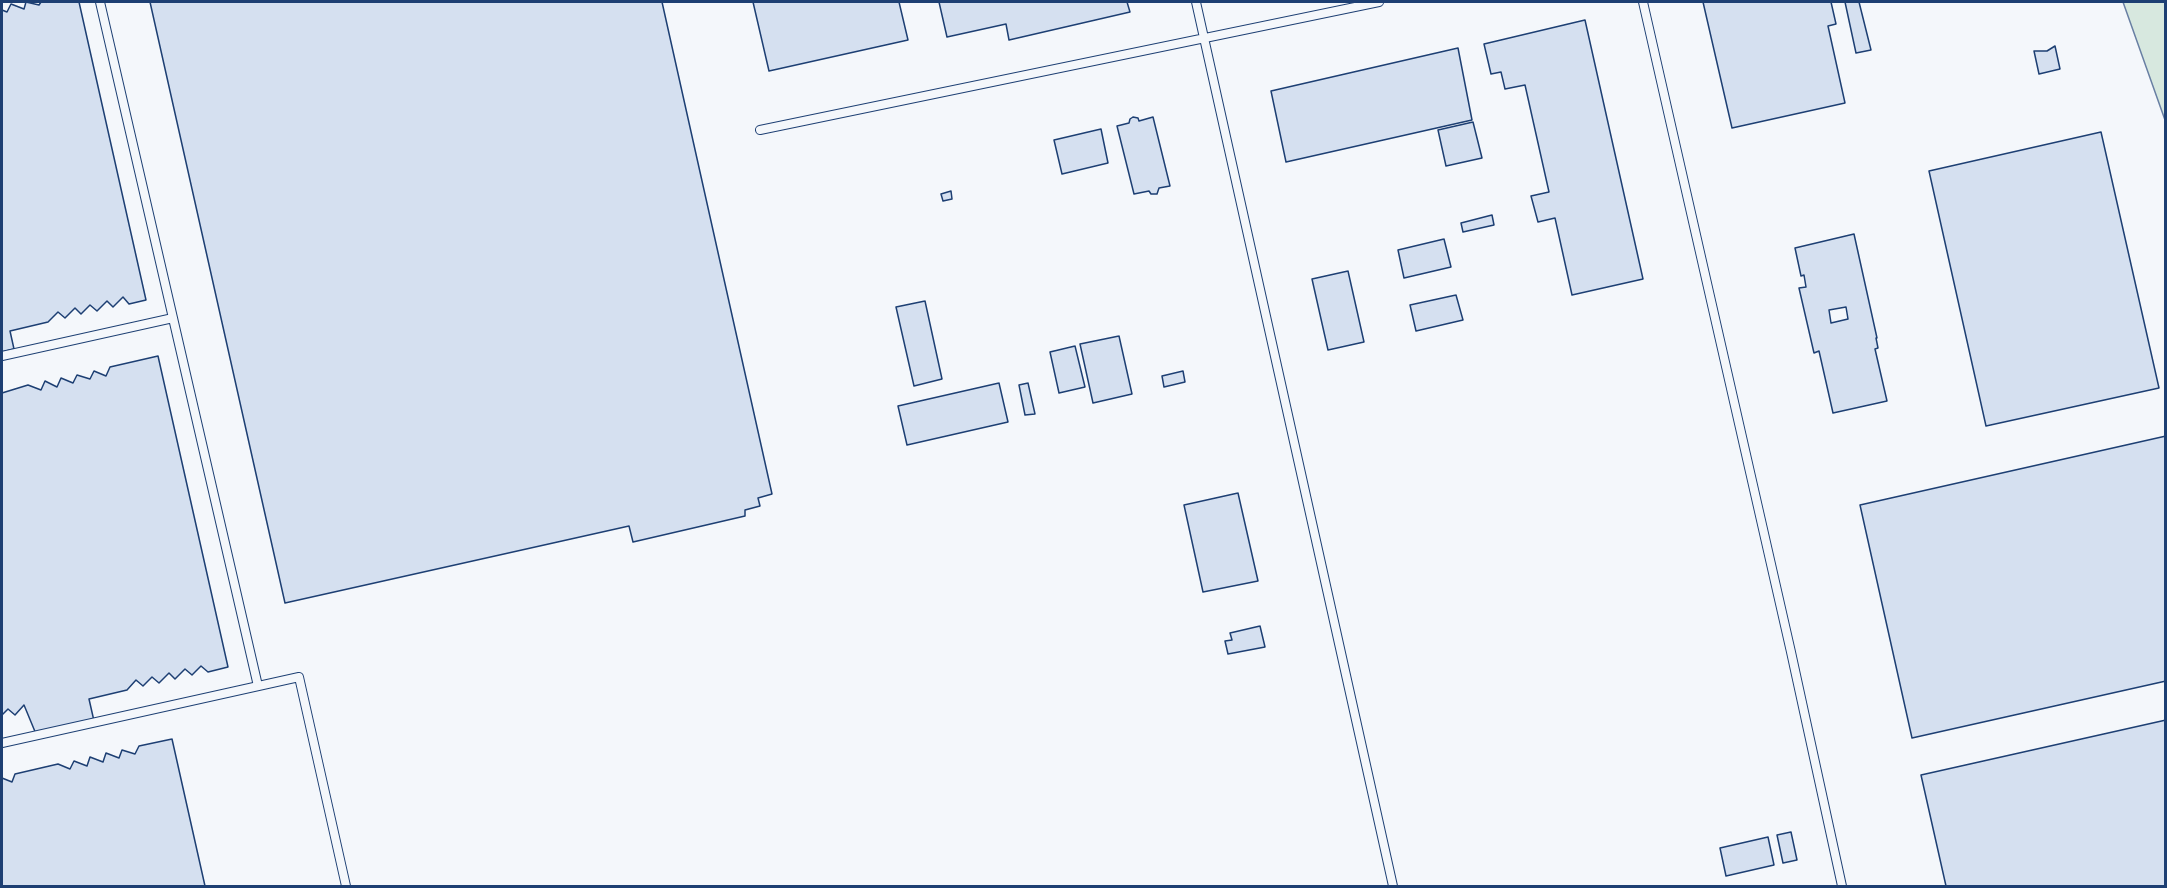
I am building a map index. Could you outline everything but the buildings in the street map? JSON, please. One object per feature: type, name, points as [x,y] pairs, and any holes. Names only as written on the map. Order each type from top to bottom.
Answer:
[{"type":"lane","points":[[100,2],[258,686]]},
{"type":"lane","points":[[1196,2],[1393,886]]},
{"type":"lane","points":[[760,130],[1379,2]]},
{"type":"lane","points":[[1643,2],[1789,641],[1842,886]]},
{"type":"lane","points":[[2,356],[173,318]]},
{"type":"lane","points":[[2,743],[299,677],[346,886]]},
{"type":"shaded area","points":[[2123,2],[2165,2],[2165,120]]}]
